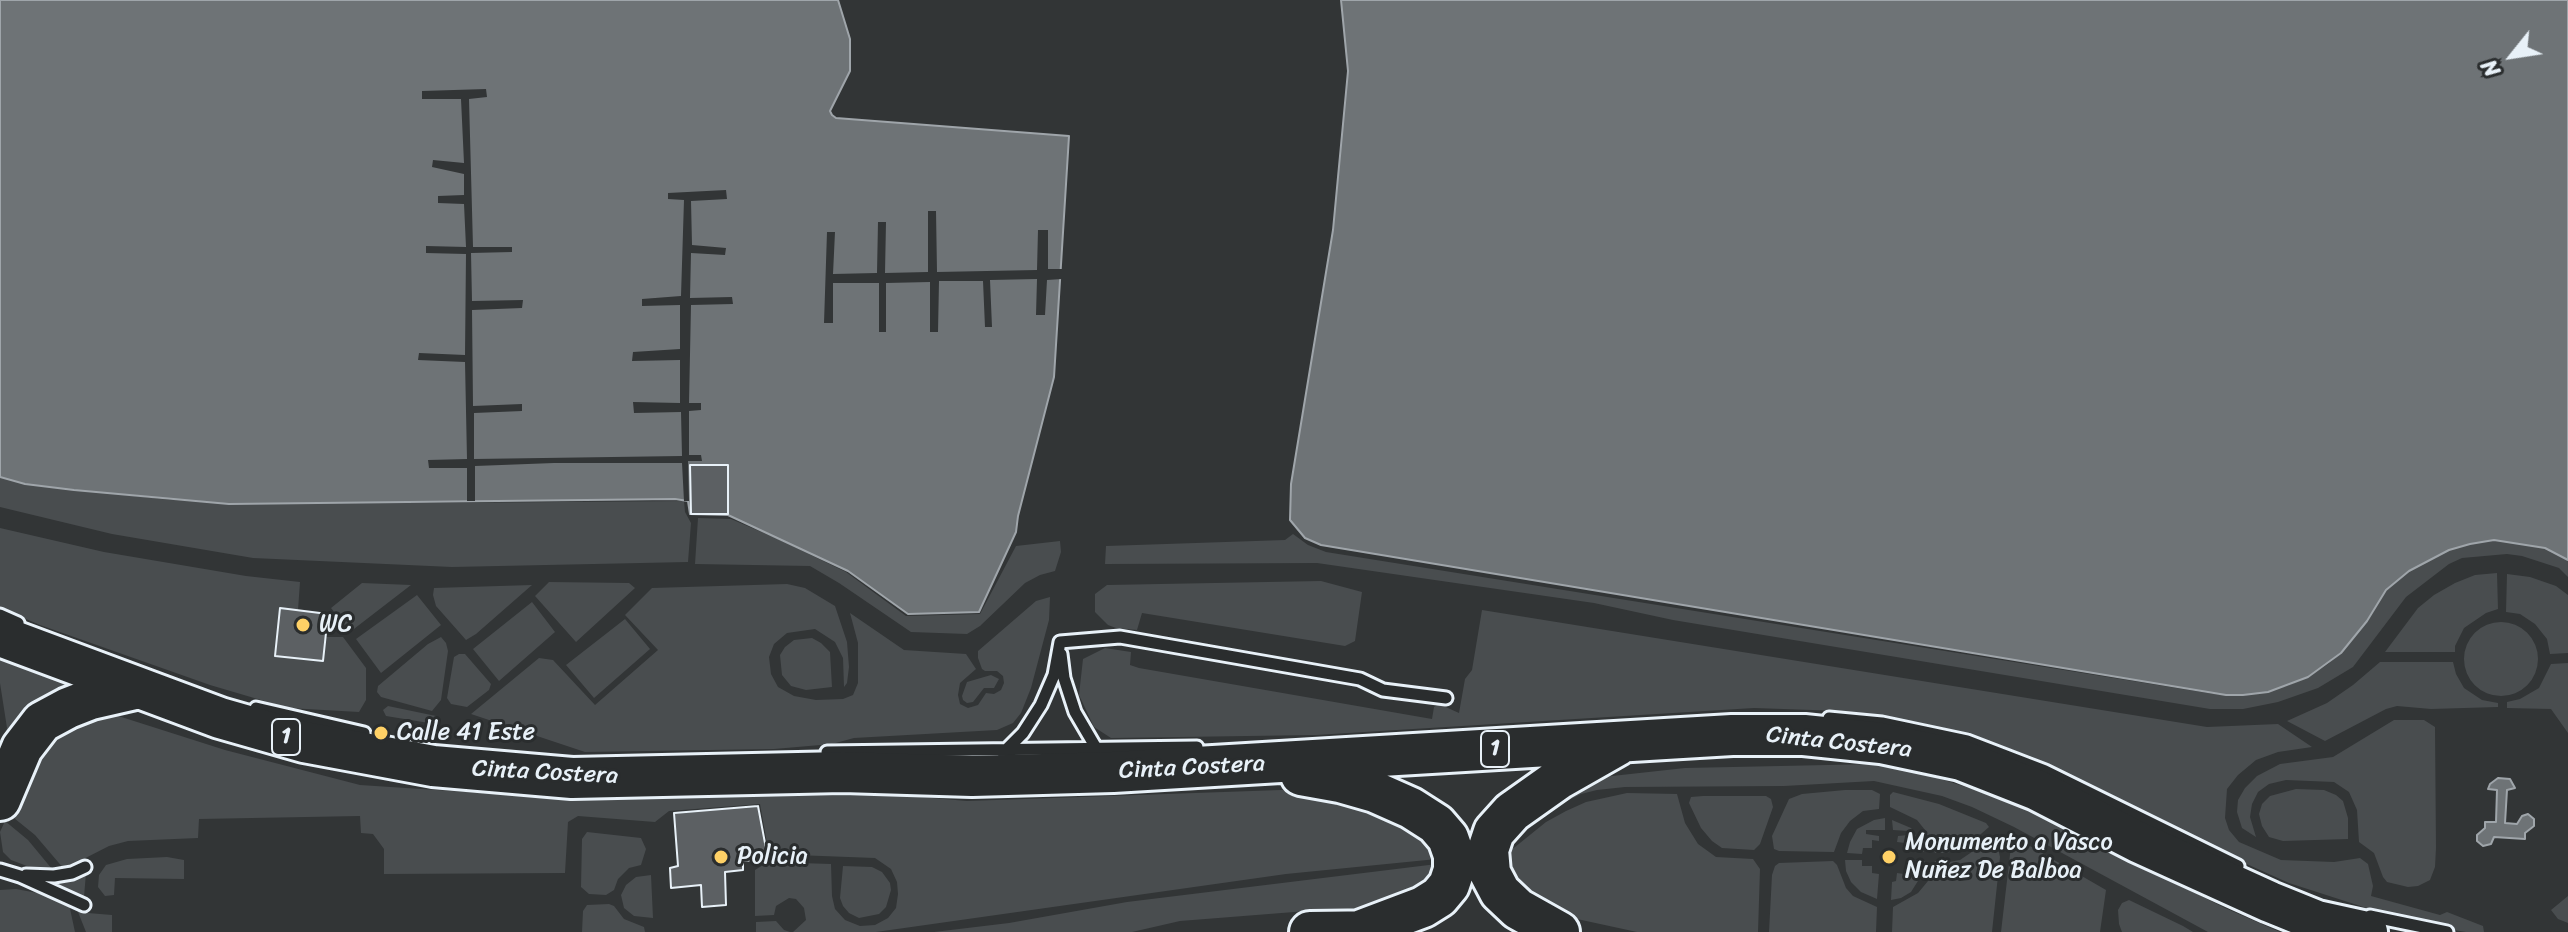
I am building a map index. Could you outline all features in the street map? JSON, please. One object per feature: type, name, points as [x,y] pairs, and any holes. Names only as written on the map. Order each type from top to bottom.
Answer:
[{"type":"highway","name":"Cinta Costera","points":[[14,632],[139,688],[220,718],[304,742],[433,766],[572,778],[843,772],[972,776],[1105,761],[1244,765],[1732,735],[1804,735],[1881,743],[1961,760],[2037,790],[2138,842],[2317,921],[2359,922]]},
{"type":"highway","points":[[0,800],[22,748],[42,722],[91,699],[139,688]]},
{"type":"highway","points":[[1559,932],[1518,909],[1500,892],[1490,873],[1487,858],[1494,832],[1532,796],[1625,741]]},
{"type":"highway","points":[[1244,765],[1340,782],[1375,792],[1411,808],[1436,824],[1448,838],[1454,855],[1454,870],[1449,885],[1439,897],[1381,931],[1310,932]]},
{"type":"lane","points":[[0,615],[14,632]]},
{"type":"lane","points":[[1060,642],[1120,637],[1360,679],[1383,690],[1446,698]]},
{"type":"lane","points":[[972,776],[1007,750],[1023,733],[1041,705],[1054,675],[1060,642]]},
{"type":"lane","points":[[1060,642],[1064,678],[1075,712],[1105,761]]},
{"type":"lane","points":[[251,707],[376,736]]},
{"type":"lane","points":[[1820,717],[1882,723],[1967,741],[2045,771],[2249,871]]},
{"type":"lane","points":[[817,753],[1007,750],[1105,761],[1208,747]]},
{"type":"lane","points":[[5,872],[36,877],[54,876],[85,867]]},
{"type":"lane","points":[[5,872],[84,905]]},
{"type":"lane","points":[[2359,922],[2447,932]]},
{"type":"shaded area","points":[[0,0],[838,0],[850,39],[850,71],[830,111],[836,118],[1069,136],[1054,377],[1016,532],[979,612],[908,614],[848,571],[728,515],[690,514],[688,501],[675,499],[229,504],[74,490],[25,484],[0,477]]},
{"type":"shaded area","points":[[1341,0],[2568,0],[2568,560],[2545,548],[2494,540],[2449,550],[2409,571],[2386,590],[2367,621],[2341,653],[2308,677],[2268,692],[2226,695],[1321,545],[1305,538],[1290,520],[1291,484],[1333,230],[1348,71]]},
{"type":"shaded area","points":[[0,477],[25,484],[171,500],[434,503],[684,501],[691,523],[688,562],[452,567],[253,558],[112,534],[0,507]]},
{"type":"shaded area","points":[[698,518],[731,519],[778,539],[846,572],[906,616],[980,614],[1016,546],[1060,541],[1061,552],[1055,571],[1025,583],[980,626],[967,634],[911,632],[810,566],[695,564]]},
{"type":"shaded area","points":[[0,528],[104,552],[300,582],[298,610],[275,655],[323,661],[325,637],[343,637],[366,668],[366,700],[359,712],[288,708],[210,685],[0,608]]},
{"type":"shaded area","points":[[1293,534],[1308,545],[1326,552],[2241,696],[2287,686],[2328,664],[2353,639],[2385,590],[2409,571],[2449,550],[2494,540],[2545,548],[2568,560],[2568,577],[2559,568],[2522,556],[2507,554],[2462,558],[2449,564],[2406,597],[2353,667],[2318,688],[2278,702],[2243,709],[2210,709],[1673,620],[1594,603],[1317,563],[1105,564],[1106,546],[1285,540]]},
{"type":"shaded area","points":[[2497,573],[2498,609],[2464,628],[2455,652],[2385,652],[2418,608],[2434,595],[2475,575]]},
{"type":"shaded area","points":[[2507,574],[2530,577],[2556,586],[2568,595],[2568,653],[2550,654],[2547,639],[2535,624],[2520,614],[2506,612]]},
{"type":"shaded area","points":[[1321,581],[1362,592],[1355,641],[1345,646],[1142,613],[1137,630],[1116,628],[1108,625],[1095,612],[1095,594],[1107,585]]},
{"type":"shaded area","points":[[549,582],[629,583],[635,588],[576,642],[535,596]]},
{"type":"shaded area","points":[[362,583],[411,585],[350,632],[331,608]]},
{"type":"shaded area","points":[[787,584],[805,588],[835,606],[847,642],[849,667],[844,687],[843,658],[835,642],[815,629],[787,633],[774,644],[769,657],[771,674],[778,687],[794,696],[816,700],[843,699],[853,695],[858,683],[858,643],[850,613],[904,650],[966,654],[976,669],[960,683],[958,695],[960,704],[968,708],[978,705],[986,693],[994,694],[1001,690],[1004,683],[1003,676],[997,671],[982,669],[978,651],[1036,601],[1050,597],[1049,620],[1021,713],[1013,723],[997,730],[854,738],[832,744],[774,749],[585,752],[471,714],[539,658],[553,660],[595,705],[658,650],[625,615],[652,588]]},
{"type":"shaded area","points":[[532,585],[466,640],[436,606],[433,595],[434,588]]},
{"type":"shaded area","points":[[417,595],[441,625],[381,673],[356,639]]},
{"type":"shaded area","points":[[532,602],[555,632],[499,681],[473,649]]},
{"type":"shaded area","points":[[1482,610],[2207,727],[2278,724],[2312,747],[2278,752],[2256,760],[2227,789],[2225,818],[2229,830],[2239,842],[2281,860],[2334,862],[2360,858],[2368,864],[2373,886],[2371,896],[2440,915],[2447,912],[2483,926],[2484,932],[2413,923],[2289,883],[2211,848],[2033,757],[1963,733],[1917,722],[1841,711],[1754,708],[1316,735],[1111,738],[1094,727],[1079,695],[1083,659],[1105,648],[1131,652],[1130,665],[1139,668],[1432,719],[1434,707],[1439,704],[1459,713],[1465,679],[1472,670]]},
{"type":"shaded area","points":[[625,619],[650,649],[594,698],[566,665]]},
{"type":"shaded area","points":[[2501,622],[2515,625],[2527,633],[2535,645],[2538,659],[2535,673],[2527,685],[2515,693],[2501,696],[2487,693],[2475,685],[2467,673],[2464,659],[2467,645],[2475,633],[2487,625]]},
{"type":"shaded area","points":[[441,637],[448,651],[441,700],[432,711],[381,697],[377,692],[378,686],[428,644]]},
{"type":"shaded area","points":[[812,638],[830,652],[832,687],[806,690],[791,686],[782,675],[780,655],[785,647],[794,640]]},
{"type":"shaded area","points":[[465,654],[491,684],[489,690],[467,707],[451,704],[447,698],[454,657]]},
{"type":"shaded area","points":[[0,657],[81,690],[0,751],[7,728],[0,683]]},
{"type":"shaded area","points":[[2380,662],[2453,662],[2464,688],[2482,700],[2498,703],[2498,707],[2431,709],[2397,706],[2325,741],[2287,721],[2327,703]]},
{"type":"shaded area","points":[[2568,663],[2568,733],[2551,709],[2507,708],[2507,702],[2520,699],[2539,688],[2551,664]]},
{"type":"shaded area","points":[[991,675],[999,679],[994,688],[984,688],[973,702],[963,700],[967,682]]},
{"type":"shaded area","points":[[388,706],[436,716],[435,724],[386,716],[383,710]]},
{"type":"shaded area","points":[[112,714],[225,750],[360,785],[559,798],[897,795],[967,801],[1309,789],[1343,795],[1430,841],[1437,859],[1286,874],[876,932],[793,932],[806,920],[804,908],[796,899],[789,898],[776,906],[774,915],[755,916],[755,870],[768,862],[831,864],[835,909],[845,920],[860,926],[875,925],[888,918],[896,908],[898,894],[891,869],[875,858],[769,854],[760,804],[669,811],[655,822],[578,816],[568,822],[565,873],[384,874],[384,849],[373,834],[361,833],[360,816],[199,819],[198,838],[128,841],[109,846],[64,869],[35,835],[9,814],[10,804],[60,723]]},
{"type":"shaded area","points":[[2394,720],[2424,720],[2435,727],[2436,848],[2435,867],[2430,880],[2408,887],[2387,882],[2374,853],[2359,842],[2357,810],[2349,792],[2334,782],[2286,780],[2269,784],[2258,792],[2252,804],[2250,817],[2256,837],[2242,828],[2237,812],[2238,800],[2257,776],[2280,764],[2333,757]]},
{"type":"shaded area","points":[[1875,764],[1919,772],[2019,804],[2225,908],[2280,932],[2208,932],[1972,807],[1942,796],[1874,781],[1597,790],[1561,804],[1502,844],[1510,834],[1594,778],[1685,768]]},
{"type":"shaded area","points":[[2498,778],[2510,779],[2515,788],[2507,790],[2505,823],[2517,824],[2522,816],[2528,814],[2534,819],[2534,826],[2525,833],[2525,839],[2494,837],[2491,844],[2483,846],[2477,841],[2477,835],[2485,828],[2485,822],[2496,822],[2497,790],[2488,789]]},
{"type":"shaded area","points":[[2296,789],[2324,790],[2343,801],[2348,818],[2348,839],[2283,841],[2269,837],[2259,814],[2262,804],[2270,796]]},
{"type":"shaded area","points":[[1872,790],[1880,794],[1879,809],[1863,811],[1850,821],[1841,833],[1834,852],[1774,849],[1772,836],[1789,799],[1802,794]]},
{"type":"shaded area","points":[[1893,792],[1939,804],[1989,827],[1955,850],[1935,853],[1917,820],[1890,807]]},
{"type":"shaded area","points":[[1627,793],[1677,794],[1685,823],[1698,844],[1716,857],[1753,859],[1760,869],[1758,932],[1637,932],[1577,919],[1530,903],[1501,855],[1566,811],[1586,802]]},
{"type":"shaded area","points":[[1766,796],[1771,799],[1773,807],[1760,844],[1754,850],[1722,848],[1712,841],[1701,828],[1689,803],[1691,797]]},
{"type":"shaded area","points":[[1885,818],[1885,830],[1866,830],[1866,834],[1879,836],[1879,841],[1872,840],[1872,848],[1863,848],[1862,854],[1847,853],[1857,829]]},
{"type":"shaded area","points":[[1892,820],[1911,828],[1924,852],[1905,849],[1905,843],[1897,842],[1898,836],[1908,835],[1908,831],[1893,830]]},
{"type":"shaded area","points":[[5,821],[28,840],[52,869],[35,869],[11,860],[3,852],[0,832]]},
{"type":"shaded area","points":[[587,832],[641,838],[646,849],[641,865],[629,868],[618,879],[614,890],[606,895],[589,894],[581,887],[582,839]]},
{"type":"shaded area","points":[[2016,838],[2106,890],[2100,932],[2001,932],[2011,846]]},
{"type":"shaded area","points":[[1993,842],[2000,857],[1992,932],[1892,932],[1893,907],[1918,893],[1928,881],[1935,861],[1960,860],[1985,843]]},
{"type":"shaded area","points":[[167,857],[184,860],[184,879],[115,878],[114,895],[105,896],[98,887],[99,875],[106,865],[127,859]]},
{"type":"shaded area","points":[[1845,860],[1862,860],[1862,866],[1872,866],[1872,873],[1879,874],[1877,899],[1861,892],[1851,882]]},
{"type":"shaded area","points":[[1833,861],[1853,896],[1877,907],[1876,932],[1769,932],[1775,866],[1779,863]]},
{"type":"shaded area","points":[[1925,861],[1923,873],[1911,892],[1891,900],[1892,882],[1896,881],[1897,873],[1904,874],[1905,866]]},
{"type":"shaded area","points":[[1437,864],[1430,887],[1382,909],[1307,911],[1180,921],[1132,932],[934,932],[1009,923],[1127,902]]},
{"type":"shaded area","points":[[843,866],[872,867],[882,872],[891,890],[886,907],[879,914],[859,918],[843,906],[840,898]]},
{"type":"shaded area","points":[[86,873],[84,897],[79,898],[45,882],[70,879]]},
{"type":"shaded area","points":[[651,875],[653,918],[634,916],[624,908],[621,895],[626,885],[636,877]]},
{"type":"shaded area","points":[[16,889],[54,896],[69,904],[75,932],[0,932],[0,890]]},
{"type":"shaded area","points":[[2568,896],[2568,923],[2558,919],[2551,910]]},
{"type":"shaded area","points":[[2129,900],[2193,932],[2122,932],[2118,910],[2122,903]]},
{"type":"shaded area","points":[[609,904],[624,919],[644,927],[645,932],[582,932],[583,911],[587,905]]},
{"type":"shaded area","points":[[76,907],[88,913],[112,915],[112,932],[86,932]]},
{"type":"shaded area","points":[[776,921],[790,932],[756,932],[756,922]]},
{"type":"pier","points":[[486,89],[487,97],[469,99],[473,247],[512,247],[512,252],[471,253],[472,301],[523,300],[522,308],[472,310],[473,406],[522,404],[522,411],[474,413],[474,459],[682,456],[681,412],[634,413],[633,402],[680,403],[680,360],[632,361],[633,352],[680,349],[680,305],[642,306],[642,299],[681,296],[684,200],[668,199],[668,193],[726,190],[727,199],[691,201],[692,245],[726,248],[725,255],[691,253],[690,298],[732,297],[733,304],[691,305],[689,403],[701,403],[701,410],[689,411],[689,455],[701,455],[702,461],[688,461],[689,501],[684,501],[682,463],[475,466],[475,501],[467,501],[467,468],[429,468],[428,460],[467,459],[465,362],[418,360],[419,353],[465,355],[466,254],[426,253],[426,246],[466,247],[464,204],[438,203],[438,196],[464,195],[464,174],[432,167],[433,160],[464,163],[461,99],[422,99],[422,91]]},
{"type":"pier","points":[[928,211],[936,211],[937,272],[1037,270],[1038,230],[1048,230],[1048,269],[1062,269],[1062,279],[1047,280],[1045,315],[1036,315],[1037,279],[990,280],[992,327],[985,327],[983,281],[939,281],[938,332],[930,332],[930,282],[886,283],[886,332],[879,332],[879,283],[833,283],[833,323],[824,323],[827,232],[835,232],[833,274],[877,273],[878,222],[886,222],[885,273],[928,272]]},
{"type":"building","points":[[690,465],[728,465],[728,514],[691,514]]},
{"type":"building","name":"WC","points":[[280,608],[328,614],[323,661],[275,656]]},
{"type":"building","name":"Policia","points":[[758,806],[768,859],[743,861],[743,870],[725,872],[726,905],[702,907],[701,885],[671,888],[670,868],[678,866],[674,813]]},
{"type":"place","name":"WC","points":[[303,625]]},
{"type":"place","name":"Calle 41 Este","points":[[381,733]]},
{"type":"place","name":"Policia","points":[[721,857]]},
{"type":"place","name":"Monumento a Vasco Nuñez De Balboa","points":[[1889,857]]}]
